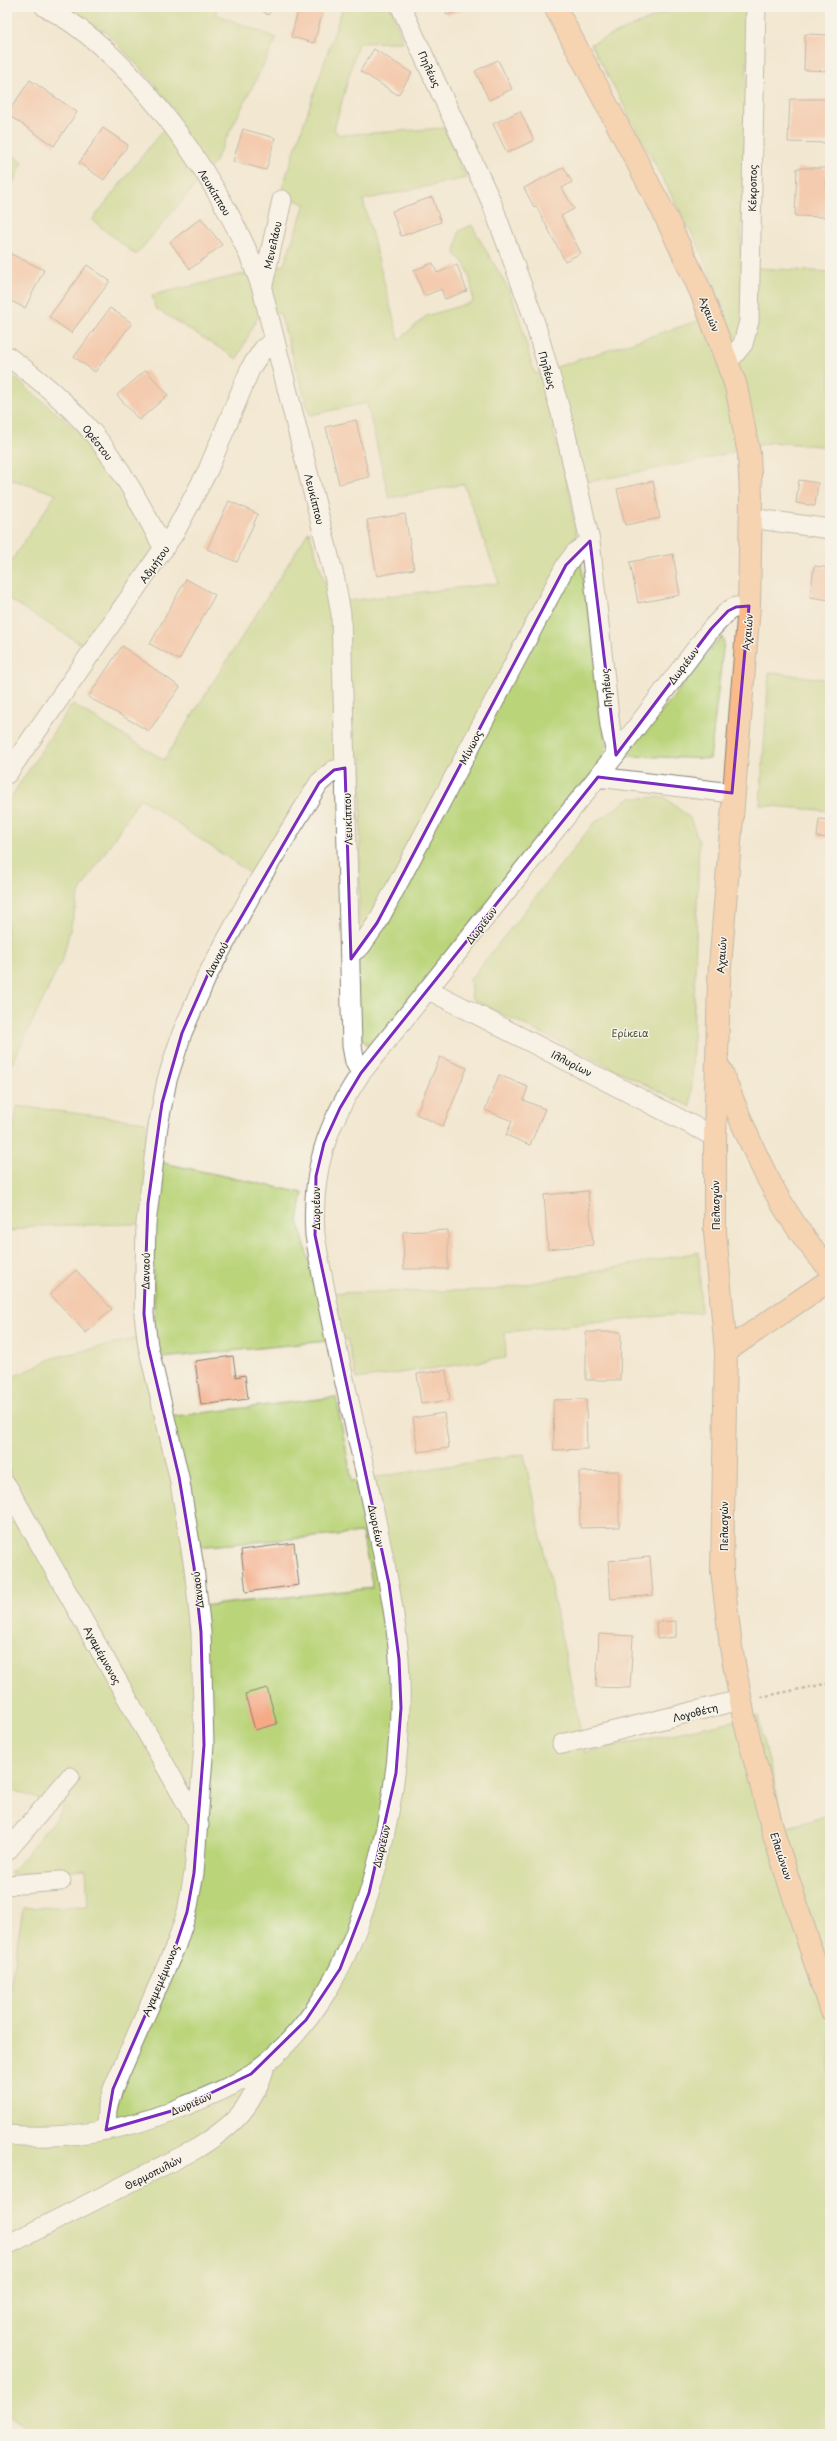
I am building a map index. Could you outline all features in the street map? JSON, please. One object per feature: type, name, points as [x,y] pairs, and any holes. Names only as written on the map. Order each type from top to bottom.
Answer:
[{"type":"main road","name":"Αχαιών","points":[[555,7],[673,231],[703,297],[728,362],[742,413],[749,454],[751,518],[749,606],[732,793],[719,979],[717,1060],[751,1147],[764,1172],[800,1232],[830,1269]]},
{"type":"main road","name":"Πελασγών","points":[[717,1060],[714,1137],[715,1232],[726,1350],[722,1571],[731,1647],[740,1700]]},
{"type":"main road","points":[[726,1350],[830,1280]]},
{"type":"main road","name":"Ελαιώνων","points":[[740,1700],[774,1835],[830,2009]]},
{"type":"street","name":"Λευκίππου","points":[[44,7],[78,28],[110,53],[174,130],[199,164],[240,234],[262,289],[340,607],[343,633],[352,1046],[355,1062],[361,1073]]},
{"type":"street","name":"Πηλέως","points":[[401,7],[490,201],[518,276],[561,413],[590,541],[610,726],[616,754]]},
{"type":"street","name":"Κέκροπος","points":[[728,362],[743,344],[749,322],[756,7]]},
{"type":"street","name":"Μενελάου","points":[[262,289],[282,200]]},
{"type":"street","name":"Αδμήτου","points":[[7,774],[164,549],[198,492],[251,367],[264,348],[275,341]]},
{"type":"street","name":"Ορέστου","points":[[7,356],[53,394],[92,433],[128,483],[164,549]]},
{"type":"street","points":[[751,518],[830,530]]},
{"type":"street","name":"Μίνωος","points":[[350,954],[361,946],[377,923],[566,565],[575,553],[590,541]]},
{"type":"street","name":"Δωριέων","points":[[7,2135],[45,2136],[106,2130],[141,2122],[175,2110],[232,2084],[266,2063],[306,2020],[331,1985],[349,1949],[379,1858],[392,1797],[399,1750],[400,1690],[393,1603],[318,1255],[314,1214],[316,1176],[324,1143],[340,1108],[361,1073],[429,990],[598,777],[715,624],[728,611],[736,607],[749,606]]},
{"type":"street","name":"Δαναού","points":[[199,1825],[204,1720],[198,1604],[186,1513],[148,1346],[144,1314],[146,1224],[158,1126],[168,1080],[182,1033],[208,974],[258,882],[319,783],[334,770],[346,768]]},
{"type":"street","points":[[598,777],[732,793]]},
{"type":"street","name":"Ιλλυρίων","points":[[429,990],[714,1137]]},
{"type":"street","name":"Αγαμέμνονος","points":[[7,1486],[199,1825]]},
{"type":"street","name":"Λογοθέτη","points":[[562,1744],[740,1700]]},
{"type":"street","points":[[7,1851],[70,1777]]},
{"type":"street","name":"Αγαμεμέμνονος","points":[[106,2130],[107,2109],[113,2089],[176,1945],[185,1917],[190,1897],[199,1825]]},
{"type":"street","points":[[7,1885],[61,1881]]},
{"type":"street","name":"Θερμοπυλών","points":[[7,2245],[196,2150],[220,2134],[238,2118],[249,2104],[257,2088],[266,2063]]},
{"type":"path","points":[[740,1700],[830,1683]]},
{"type":"highlighted area","points":[[590,541],[616,755],[711,629],[728,611],[736,607],[749,606],[732,793],[598,777],[361,1073],[340,1108],[324,1143],[316,1176],[315,1235],[389,1584],[399,1659],[401,1708],[396,1773],[369,1893],[340,1969],[306,2020],[251,2074],[175,2110],[106,2130],[113,2089],[176,1945],[187,1912],[194,1873],[204,1745],[201,1632],[194,1567],[179,1477],[148,1346],[144,1314],[148,1203],[162,1103],[182,1033],[208,974],[319,783],[334,770],[345,768],[351,959],[377,923],[566,565]]},
{"type":"green space","points":[[63,7],[218,7],[215,14],[277,38],[214,163],[136,255],[92,220],[176,113],[154,83],[107,33]]},
{"type":"green space","points":[[343,7],[391,7],[403,42],[358,43],[334,130],[340,135],[445,128],[467,178],[363,200],[399,340],[426,316],[473,302],[469,275],[464,264],[455,254],[459,231],[472,225],[504,281],[513,300],[535,374],[725,312],[699,247],[591,44],[678,7],[749,7],[740,267],[830,272],[830,447],[772,442],[701,460],[587,482],[569,423],[553,430],[570,494],[600,684],[607,754],[655,720],[722,637],[724,640],[710,759],[607,755],[371,1049],[362,1039],[357,999],[362,758],[322,764],[250,873],[140,798],[79,893],[63,958],[12,1064],[7,1064],[7,803],[72,704],[164,760],[309,531],[331,603],[499,583],[464,484],[389,498],[367,403],[310,415],[280,313],[257,318],[237,359],[155,308],[152,295],[284,265],[305,204],[280,194]]},
{"type":"green space","points":[[7,152],[23,162],[7,195]]},
{"type":"green space","points":[[7,371],[85,437],[157,543],[84,646],[7,598],[7,567],[56,494],[7,478]]},
{"type":"green space","points":[[769,672],[830,680],[830,811],[760,805]]},
{"type":"green space","name":"Ερίκεια","points":[[664,797],[690,818],[699,841],[691,1107],[472,999],[470,980],[593,824],[630,798]]},
{"type":"green space","points":[[17,1106],[146,1122],[145,1159],[303,1193],[298,1221],[318,1293],[495,1290],[699,1252],[701,1312],[505,1332],[506,1358],[357,1379],[347,1339],[143,1360],[159,1418],[336,1397],[352,1481],[524,1454],[585,1752],[758,1716],[785,1828],[830,1815],[830,2434],[35,2434],[7,2414],[7,2006],[23,1908],[88,1906],[86,1869],[10,1874],[64,1808],[7,1788],[7,1524],[33,1516],[7,1467],[7,1380],[53,1358],[155,1334],[152,1227],[137,1224],[32,1226],[7,1232],[7,1154],[10,1154]],"holes":[[[362,1533],[373,1588],[192,1607],[183,1548]]]},
{"type":"building","points":[[256,7],[273,7],[268,15]]},
{"type":"building","points":[[299,7],[324,7],[314,43],[291,37]]},
{"type":"building","points":[[444,7],[473,7],[447,15]]},
{"type":"building","points":[[805,34],[830,35],[830,71],[804,70]]},
{"type":"building","points":[[374,49],[412,73],[398,95],[360,71]]},
{"type":"building","points":[[498,60],[512,89],[489,100],[475,71]]},
{"type":"building","points":[[30,80],[77,112],[54,146],[7,114]]},
{"type":"building","points":[[790,99],[829,99],[828,143],[788,142]]},
{"type":"building","points":[[520,111],[534,140],[507,153],[493,124]]},
{"type":"building","points":[[103,128],[128,145],[104,180],[79,163]]},
{"type":"building","points":[[243,129],[275,138],[266,170],[233,161]]},
{"type":"building","points":[[564,167],[572,182],[562,188],[574,209],[561,216],[581,253],[565,261],[536,206],[534,207],[524,188]]},
{"type":"building","points":[[797,168],[827,168],[826,217],[795,216]]},
{"type":"building","points":[[432,197],[441,222],[401,236],[392,211]]},
{"type":"building","points":[[201,218],[222,245],[190,269],[170,242]]},
{"type":"building","points":[[7,252],[44,270],[25,308],[7,299]]},
{"type":"building","points":[[433,263],[437,273],[457,265],[467,291],[445,299],[441,289],[424,296],[414,270]]},
{"type":"building","points":[[87,265],[110,281],[71,333],[49,317]]},
{"type":"building","points":[[110,308],[132,323],[95,372],[74,357]]},
{"type":"building","points":[[146,370],[168,395],[139,420],[117,395]]},
{"type":"building","points":[[356,420],[369,477],[339,484],[326,427]]},
{"type":"building","points":[[799,480],[818,483],[815,506],[796,503]]},
{"type":"building","points":[[653,481],[660,518],[625,525],[617,489]]},
{"type":"building","points":[[229,501],[258,514],[237,562],[207,549]]},
{"type":"building","points":[[405,514],[414,569],[377,576],[367,520]]},
{"type":"building","points":[[673,554],[680,595],[638,603],[630,562]]},
{"type":"building","points":[[814,566],[830,568],[830,600],[810,597]]},
{"type":"building","points":[[186,579],[215,595],[179,660],[150,644]]},
{"type":"building","points":[[122,646],[180,687],[149,731],[88,697]]},
{"type":"building","points":[[819,819],[830,820],[828,838],[817,837]]},
{"type":"building","points":[[440,1057],[467,1068],[443,1126],[416,1114]]},
{"type":"building","points":[[499,1075],[528,1087],[523,1100],[545,1109],[530,1145],[506,1135],[512,1121],[485,1110]]},
{"type":"building","points":[[588,1191],[593,1245],[548,1249],[544,1195]]},
{"type":"building","points":[[448,1230],[448,1269],[404,1269],[403,1232]]},
{"type":"building","points":[[76,1270],[112,1309],[86,1333],[50,1294]]},
{"type":"building","points":[[586,1332],[621,1332],[620,1380],[586,1380]]},
{"type":"building","points":[[233,1356],[236,1377],[245,1375],[248,1399],[201,1405],[195,1361]]},
{"type":"building","points":[[446,1370],[450,1400],[421,1404],[417,1374]]},
{"type":"building","points":[[586,1399],[587,1449],[554,1450],[553,1400]]},
{"type":"building","points":[[444,1413],[449,1448],[418,1452],[413,1418]]},
{"type":"building","points":[[619,1471],[619,1527],[580,1528],[579,1472]]},
{"type":"building","points":[[294,1543],[299,1585],[246,1592],[241,1550]]},
{"type":"building","points":[[650,1557],[653,1595],[611,1599],[608,1561]]},
{"type":"building","points":[[676,1621],[676,1637],[657,1639],[656,1622]]},
{"type":"building","points":[[599,1634],[633,1636],[630,1688],[596,1687]]},
{"type":"building","points":[[267,1688],[277,1724],[255,1730],[245,1694]]}]
